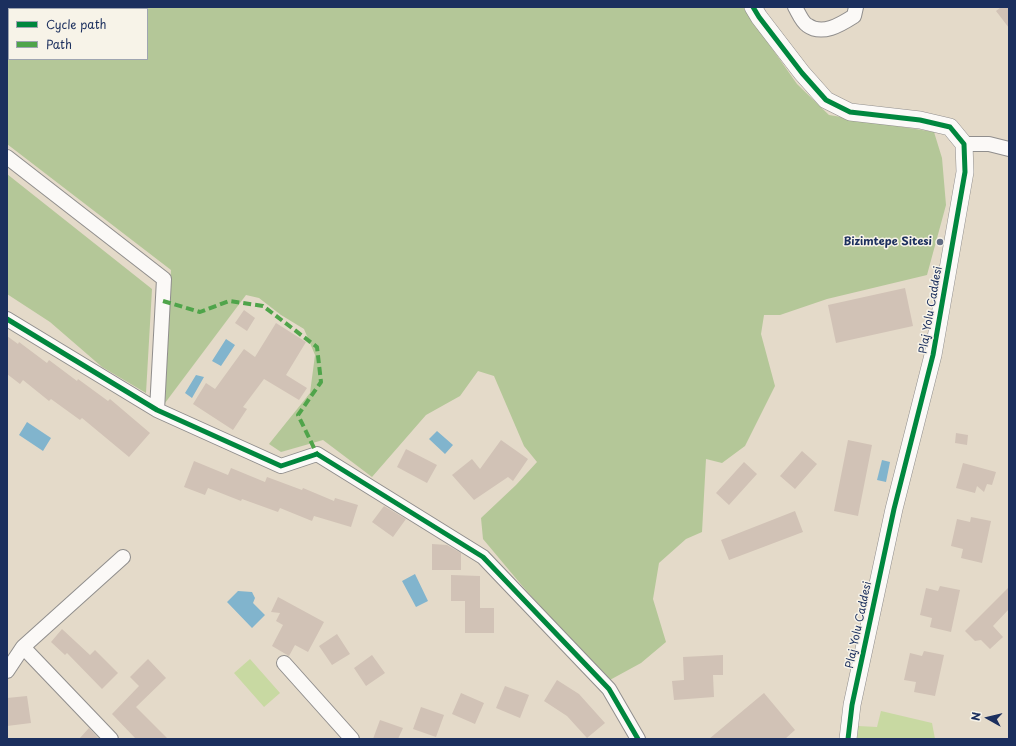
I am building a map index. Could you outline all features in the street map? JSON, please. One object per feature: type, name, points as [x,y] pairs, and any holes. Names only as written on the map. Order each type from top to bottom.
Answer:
[{"type":"street","points":[[754,7],[759,17],[802,73],[826,100],[850,112],[920,120],[950,127],[964,144],[990,144],[1009,149]]},
{"type":"street","points":[[795,7],[807,25],[822,31],[841,24],[854,16],[856,7]]},
{"type":"street","name":"Plaj Yolu Caddesi","points":[[848,739],[852,704],[894,508],[933,355],[965,172],[964,144]]},
{"type":"street","points":[[7,157],[164,279],[157,410]]},
{"type":"street","points":[[7,319],[157,410],[280,466],[317,454],[483,557],[609,689],[638,739]]},
{"type":"street","points":[[7,670],[23,647],[123,557]]},
{"type":"street","points":[[23,647],[111,739]]},
{"type":"street","points":[[284,663],[352,739]]},
{"type":"green space","points":[[7,7],[743,7],[797,84],[829,115],[934,132],[942,158],[946,205],[927,275],[827,299],[780,315],[764,315],[761,334],[775,386],[745,446],[722,463],[706,459],[702,532],[686,539],[659,563],[653,599],[666,642],[641,663],[608,681],[524,588],[483,539],[481,518],[516,485],[537,462],[524,446],[494,376],[478,371],[460,396],[426,415],[372,477],[323,440],[281,452],[269,444],[310,393],[315,355],[304,329],[281,315],[259,298],[246,295],[165,403],[171,270],[7,144]]},
{"type":"green space","points":[[7,174],[152,289],[146,393],[102,367],[50,322],[7,294]]},
{"type":"green space","points":[[250,659],[280,693],[264,707],[234,673]]},
{"type":"green space","points":[[881,711],[932,723],[935,739],[857,739],[858,726],[877,727]]},
{"type":"water","points":[[226,339],[235,345],[221,366],[212,361]]},
{"type":"water","points":[[196,375],[204,377],[192,398],[185,393]]},
{"type":"water","points":[[27,422],[51,438],[43,451],[19,435]]},
{"type":"water","points":[[437,431],[453,445],[445,454],[429,439]]},
{"type":"water","points":[[882,460],[890,462],[886,482],[877,480]]},
{"type":"water","points":[[415,574],[428,601],[416,607],[402,581]]},
{"type":"water","points":[[238,591],[252,592],[255,598],[253,603],[265,615],[252,628],[227,602]]},
{"type":"building","points":[[1001,7],[1009,7],[1009,28],[996,11]]},
{"type":"building","points":[[905,288],[913,326],[836,343],[828,305]]},
{"type":"building","points":[[244,310],[255,318],[247,331],[235,323]]},
{"type":"building","points":[[276,323],[306,342],[286,375],[307,388],[299,400],[264,379],[243,407],[247,409],[233,430],[193,404],[206,383],[215,389],[244,349],[255,357]]},
{"type":"building","points":[[7,336],[18,344],[19,342],[47,363],[49,360],[77,381],[78,379],[108,401],[110,399],[150,433],[129,457],[82,418],[80,420],[51,399],[49,401],[23,380],[20,384],[7,374]]},
{"type":"building","points":[[956,433],[968,435],[967,445],[955,443]]},
{"type":"building","points":[[501,440],[528,459],[513,481],[508,477],[474,500],[452,475],[472,459],[480,469]]},
{"type":"building","points":[[848,440],[872,445],[858,516],[834,511]]},
{"type":"building","points":[[406,449],[437,465],[427,483],[397,467]]},
{"type":"building","points":[[802,451],[817,464],[795,489],[780,476]]},
{"type":"building","points":[[194,461],[228,475],[231,468],[265,482],[267,477],[302,490],[303,488],[334,501],[335,498],[358,505],[351,527],[314,516],[312,521],[280,508],[278,512],[242,499],[241,501],[208,488],[205,495],[184,487]]},
{"type":"building","points":[[744,462],[757,474],[729,505],[716,493]]},
{"type":"building","points":[[963,463],[996,472],[992,485],[987,484],[984,492],[977,486],[975,493],[956,488]]},
{"type":"building","points":[[384,506],[406,519],[393,537],[372,522]]},
{"type":"building","points":[[795,511],[803,532],[729,560],[721,540]]},
{"type":"building","points":[[971,517],[991,521],[982,563],[961,558],[963,549],[951,546],[957,519],[970,522]]},
{"type":"building","points":[[432,544],[447,545],[461,553],[461,570],[432,570]]},
{"type":"building","points":[[451,575],[480,576],[480,608],[494,608],[494,633],[465,633],[465,601],[451,601]]},
{"type":"building","points":[[940,586],[960,590],[951,632],[930,627],[932,618],[920,615],[926,588],[938,591]]},
{"type":"building","points":[[1009,587],[1009,609],[993,626],[1003,637],[990,649],[981,640],[975,641],[965,631]]},
{"type":"building","points":[[278,597],[324,622],[308,652],[295,645],[289,656],[272,646],[283,625],[276,621],[280,613],[271,612]]},
{"type":"building","points":[[62,629],[90,655],[95,650],[118,673],[102,689],[67,653],[65,655],[51,642]]},
{"type":"building","points":[[337,634],[350,654],[332,665],[319,646]]},
{"type":"building","points":[[924,651],[944,655],[935,696],[914,692],[916,682],[904,680],[910,653],[922,656]]},
{"type":"building","points":[[372,655],[385,673],[366,686],[354,668]]},
{"type":"building","points":[[723,655],[723,675],[713,675],[714,697],[674,700],[672,681],[684,680],[683,657]]},
{"type":"building","points":[[148,659],[166,678],[136,707],[168,739],[136,739],[112,714],[139,686],[130,677]]},
{"type":"building","points":[[557,680],[579,694],[605,723],[587,738],[567,716],[544,701]]},
{"type":"building","points":[[505,686],[529,695],[520,718],[496,708]]},
{"type":"building","points":[[461,693],[484,703],[475,724],[452,714]]},
{"type":"building","points":[[764,693],[795,730],[785,739],[709,739]]},
{"type":"building","points":[[27,696],[31,723],[7,726],[7,698]]},
{"type":"building","points":[[421,707],[444,715],[436,737],[413,729]]},
{"type":"building","points":[[380,720],[403,728],[398,739],[373,739]]},
{"type":"building","points":[[89,728],[99,739],[79,739]]},
{"type":"marked path","points":[[163,301],[200,312],[229,301],[263,306],[317,347],[321,382],[298,415],[317,454]]},
{"type":"cycle path","points":[[753,7],[802,73],[826,100],[850,112],[920,120],[950,127],[964,144],[965,172],[933,355],[894,509],[852,705],[848,739]]},
{"type":"cycle path","points":[[7,319],[157,410],[281,466],[317,454],[483,557],[609,689],[638,739]]},
{"type":"place","name":"Bizimtepe Sitesi","points":[[940,242]]}]
